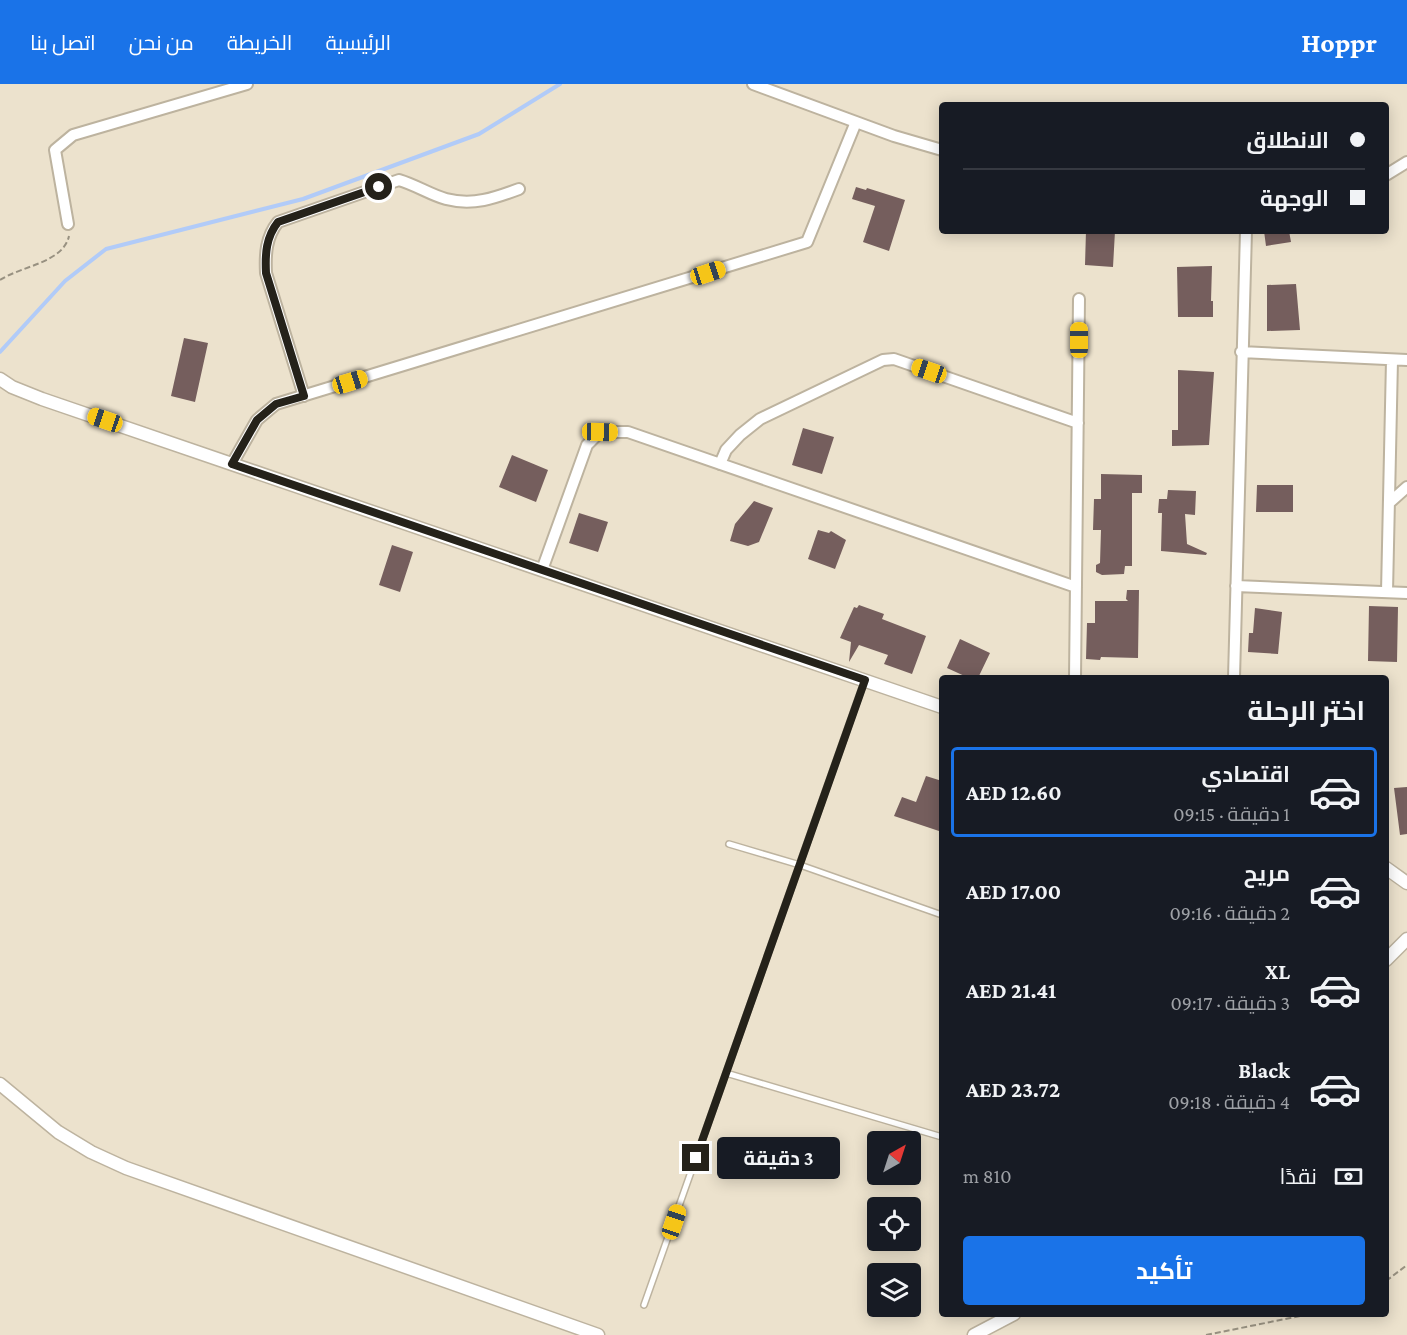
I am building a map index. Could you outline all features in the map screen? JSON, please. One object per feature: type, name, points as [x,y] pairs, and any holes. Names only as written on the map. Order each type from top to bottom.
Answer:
[{"type":"street","points":[[68,224],[55,150],[64,142],[73,135],[247,84]]},
{"type":"street","points":[[753,84],[856,122],[939,149]]},
{"type":"street","points":[[232,464],[257,420],[276,404],[807,242],[856,122]]},
{"type":"street","points":[[1389,173],[1407,162]]},
{"type":"street","points":[[304,396],[266,273],[265,252],[271,231],[278,222],[399,180],[446,199],[480,202],[519,189]]},
{"type":"street","points":[[1234,675],[1246,234]]},
{"type":"street","points":[[1075,675],[1079,299]]},
{"type":"street","points":[[1241,352],[1407,360]]},
{"type":"street","points":[[720,464],[726,450],[760,419],[884,360],[894,359],[1078,423]]},
{"type":"street","points":[[1387,592],[1392,360]]},
{"type":"street","points":[[0,379],[12,387],[42,399],[939,706]]},
{"type":"street","points":[[542,570],[587,445],[600,432],[628,432],[1076,587]]},
{"type":"street","points":[[1389,503],[1407,487]]},
{"type":"street","points":[[1236,586],[1407,593]]},
{"type":"street","points":[[1389,870],[1407,884]]},
{"type":"street","points":[[1389,957],[1407,939]]},
{"type":"street","points":[[0,1084],[58,1131],[91,1152],[126,1168],[598,1335]]},
{"type":"street","points":[[974,1335],[1008,1317]]},
{"type":"lane","points":[[644,1305],[865,680]]},
{"type":"lane","points":[[729,844],[939,914]]},
{"type":"lane","points":[[726,1073],[939,1136]]},
{"type":"path","points":[[0,280],[60,253],[69,239],[68,224]]},
{"type":"path","points":[[1389,1279],[1407,1265]]},
{"type":"path","points":[[1206,1335],[1295,1317]]},
{"type":"building","points":[[856,187],[866,190],[867,188],[905,200],[889,251],[863,242],[875,206],[852,199]]},
{"type":"building","points":[[1086,234],[1115,234],[1113,267],[1085,265]]},
{"type":"building","points":[[1264,234],[1290,234],[1291,242],[1266,246]]},
{"type":"building","points":[[1212,266],[1213,317],[1178,317],[1177,267]]},
{"type":"building","points":[[1296,284],[1300,330],[1267,331],[1267,285]]},
{"type":"building","points":[[184,338],[208,343],[195,402],[171,396]]},
{"type":"building","points":[[1178,370],[1214,372],[1209,445],[1172,446],[1172,430],[1178,430]]},
{"type":"building","points":[[803,428],[834,437],[822,474],[792,465]]},
{"type":"building","points":[[512,455],[548,470],[536,502],[499,487]]},
{"type":"building","points":[[1101,474],[1142,475],[1142,493],[1132,493],[1132,566],[1125,566],[1124,574],[1102,575],[1096,572],[1096,565],[1100,563],[1101,530],[1093,530],[1094,499],[1101,499]]},
{"type":"building","points":[[1257,485],[1293,485],[1293,512],[1256,512]]},
{"type":"building","points":[[1168,490],[1196,491],[1195,515],[1185,514],[1187,544],[1207,553],[1206,555],[1161,551],[1162,513],[1158,513],[1159,499],[1167,499]]},
{"type":"building","points":[[754,501],[773,508],[759,542],[748,546],[730,541],[735,524]]},
{"type":"building","points":[[579,513],[608,522],[598,552],[569,543]]},
{"type":"building","points":[[818,530],[829,533],[831,531],[846,540],[835,569],[808,559]]},
{"type":"building","points":[[392,545],[413,552],[400,592],[379,585]]},
{"type":"building","points":[[1127,590],[1139,590],[1138,658],[1086,659],[1087,623],[1095,623],[1095,601],[1128,601],[1126,599]]},
{"type":"building","points":[[859,605],[884,614],[882,619],[926,636],[912,674],[884,664],[888,655],[859,645],[849,662],[851,642],[840,638],[854,607],[857,608]]},
{"type":"building","points":[[1369,606],[1398,607],[1397,662],[1368,661]]},
{"type":"building","points":[[1255,608],[1282,612],[1278,654],[1248,652],[1249,633],[1253,633]]},
{"type":"building","points":[[960,639],[990,653],[979,675],[962,675],[947,668]]},
{"type":"building","points":[[926,776],[939,780],[939,831],[894,816],[902,797],[916,802]]},
{"type":"building","points":[[1407,787],[1407,834],[1400,835],[1394,788]]},
{"type":"waterway","points":[[0,352],[65,281],[106,249],[303,199],[479,134],[560,84]]},
{"type":"route","points":[[379,187],[278,222],[271,231],[265,252],[266,273],[304,396],[276,404],[257,420],[232,464],[865,680],[696,1158]]}]
